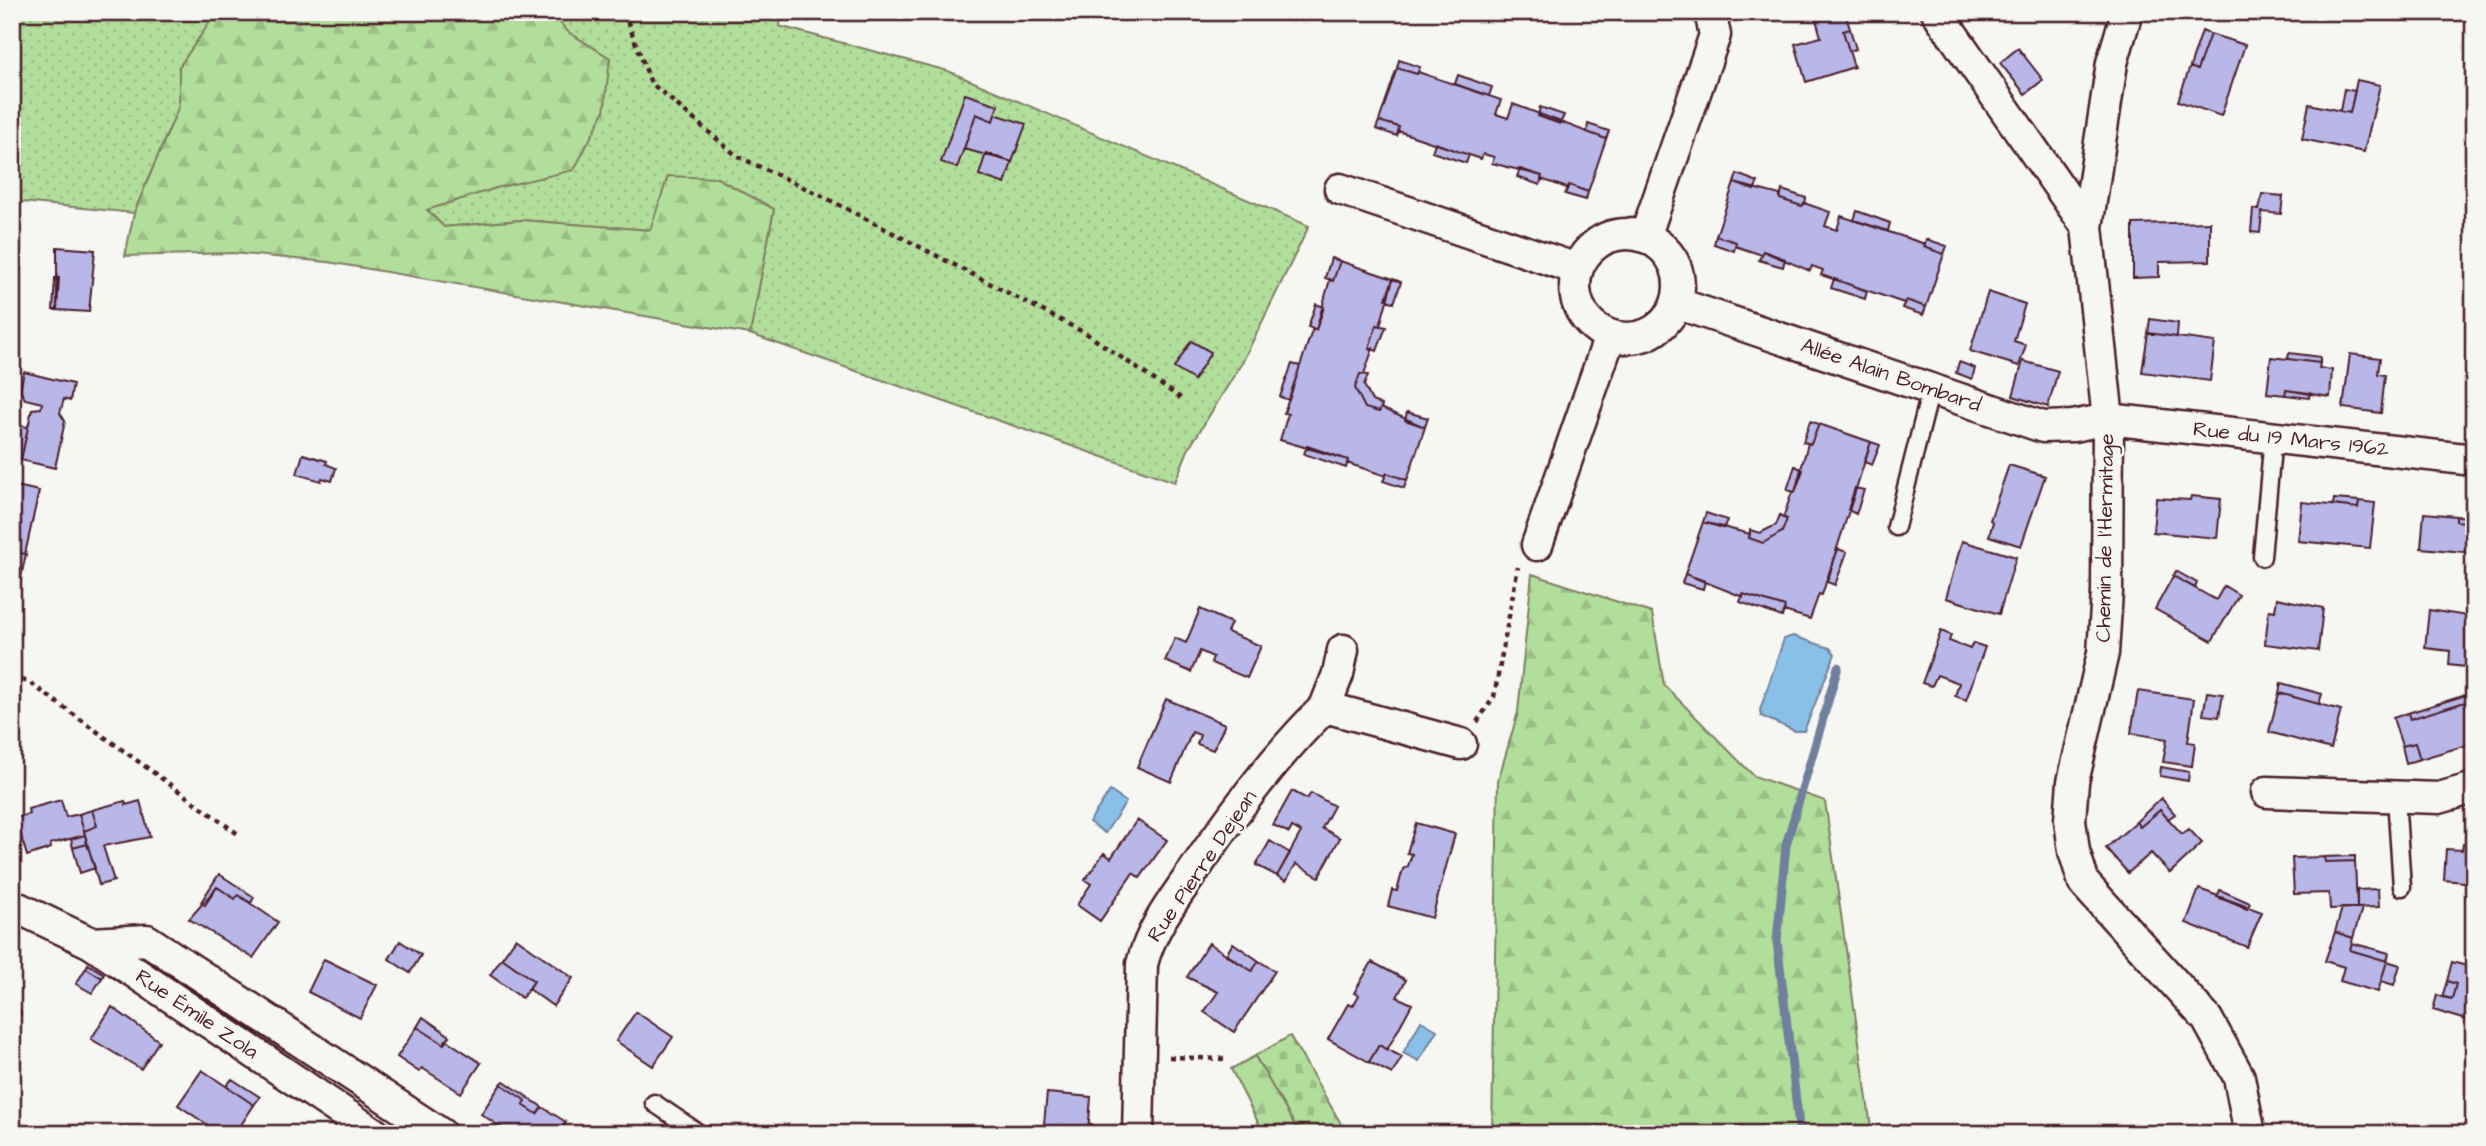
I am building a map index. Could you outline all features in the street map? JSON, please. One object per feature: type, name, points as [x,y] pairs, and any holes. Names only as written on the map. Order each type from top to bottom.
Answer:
[{"type":"street","points":[[1645,237],[1715,36],[1710,12]]},
{"type":"street","points":[[1937,12],[2087,227]]},
{"type":"street","name":"Chemin de l'Hermitage","points":[[2127,12],[2112,63],[2087,227],[2108,419],[2107,592],[2103,653],[2073,782],[2070,820],[2074,850],[2084,883],[2207,1019],[2239,1077],[2250,1134]]},
{"type":"street","points":[[1340,189],[1577,269]]},
{"type":"street","points":[[1624,234],[1645,237],[1662,247],[1674,264],[1679,283],[1676,303],[1666,320],[1650,333],[1630,338],[1610,336],[1592,326],[1579,309],[1574,289],[1577,269],[1588,251],[1604,239],[1624,234]]},
{"type":"street","name":"Allée Alain Bombard","points":[[1676,303],[2043,427],[2073,426],[2108,419]]},
{"type":"street","points":[[1537,545],[1610,336]]},
{"type":"street","name":"Rue du 19 Mars 1962","points":[[2108,419],[2474,460]]},
{"type":"street","name":"Rue Pierre Dejean","points":[[1138,1134],[1142,964],[1149,938],[1231,818],[1285,747],[1325,707],[1338,674],[1343,650]]},
{"type":"street","points":[[1325,707],[1461,744]]},
{"type":"street","points":[[2267,792],[2440,798],[2474,788]]},
{"type":"street","name":"Rue Émile Zola","points":[[12,905],[91,943],[375,1134]]},
{"type":"street","points":[[91,943],[146,940],[441,1134]]},
{"type":"lane","points":[[1896,527],[1931,389]]},
{"type":"lane","points":[[2262,557],[2273,438]]},
{"type":"lane","points":[[2396,797],[2402,887]]},
{"type":"lane","points":[[654,1103],[700,1134]]},
{"type":"path","points":[[624,12],[651,83],[737,156],[822,196],[1087,334],[1182,399]]},
{"type":"path","points":[[1461,744],[1494,696],[1517,568],[1537,545]]},
{"type":"path","points":[[12,677],[29,682],[238,834]]},
{"type":"path","points":[[1139,1056],[1224,1059]]},
{"type":"green space","points":[[12,12],[217,12],[179,67],[179,106],[134,213],[12,201]]},
{"type":"green space","points":[[217,12],[551,12],[568,32],[610,58],[604,112],[574,170],[496,188],[427,210],[444,227],[521,220],[650,230],[668,176],[717,178],[774,209],[750,334],[328,262],[232,253],[125,256],[134,213],[179,106],[179,67]]},
{"type":"green space","points":[[551,12],[785,12],[779,26],[948,71],[1309,226],[1243,361],[1188,450],[1175,482],[750,334],[774,209],[717,178],[651,230],[521,220],[444,227],[426,209],[496,188],[610,58],[568,32]]},
{"type":"green space","points":[[1532,574],[1652,613],[1664,685],[1754,776],[1825,801],[1872,1134],[1492,1134],[1498,781],[1518,712]]},
{"type":"green space","points":[[1290,1036],[1347,1134],[1300,1134],[1255,1056]]},
{"type":"green space","points":[[1255,1056],[1300,1134],[1264,1134],[1231,1069]]},
{"type":"water","points":[[1793,636],[1830,648],[1835,654],[1804,731],[1795,731],[1761,716],[1760,710],[1784,639]]},
{"type":"water","points":[[1110,791],[1126,802],[1105,833],[1089,822]]},
{"type":"water","points":[[1421,1021],[1437,1030],[1419,1061],[1403,1053]]},
{"type":"building","points":[[1814,12],[1845,12],[1850,29],[1843,31],[1854,67],[1806,82],[1795,44],[1821,37]]},
{"type":"building","points":[[1850,29],[1856,49],[1849,51],[1843,31]]},
{"type":"building","points":[[2202,31],[2210,34],[2197,70],[2190,67]]},
{"type":"building","points":[[2210,34],[2245,45],[2221,116],[2178,101],[2190,67],[2197,70]]},
{"type":"building","points":[[2018,48],[2043,80],[2025,94],[2000,63]]},
{"type":"building","points":[[1399,60],[1420,67],[1417,74],[1397,68]]},
{"type":"building","points":[[1397,68],[1417,74],[1418,72],[1501,100],[1496,114],[1508,118],[1513,104],[1606,139],[1588,192],[1569,185],[1567,188],[1541,179],[1542,176],[1492,163],[1494,157],[1483,154],[1481,159],[1398,131],[1399,127],[1379,121]]},
{"type":"building","points":[[1458,75],[1492,87],[1489,96],[1455,84]]},
{"type":"building","points":[[2357,80],[2380,85],[2364,152],[2302,139],[2309,104],[2350,113]]},
{"type":"building","points":[[2344,89],[2355,91],[2350,113],[2340,111]]},
{"type":"building","points":[[965,94],[998,105],[993,121],[976,114],[957,168],[941,162]]},
{"type":"building","points":[[1540,107],[1564,115],[1560,124],[1538,116]]},
{"type":"building","points":[[976,114],[993,121],[995,114],[1026,124],[1012,162],[964,149]]},
{"type":"building","points":[[1379,121],[1399,127],[1397,136],[1376,129]]},
{"type":"building","points":[[1588,124],[1609,131],[1606,139],[1587,132]]},
{"type":"building","points":[[1435,143],[1469,155],[1466,163],[1432,152]]},
{"type":"building","points":[[986,153],[1012,162],[1005,184],[979,175]]},
{"type":"building","points":[[1520,169],[1542,176],[1540,185],[1517,177]]},
{"type":"building","points":[[1737,174],[1758,182],[1754,190],[1734,183]]},
{"type":"building","points":[[1734,183],[1780,195],[1780,199],[1802,206],[1804,203],[1830,212],[1825,226],[1837,230],[1841,216],[1925,244],[1924,247],[1944,254],[1926,307],[1906,300],[1904,303],[1821,275],[1823,270],[1812,266],[1810,271],[1763,251],[1762,255],[1735,246],[1736,242],[1716,236]]},
{"type":"building","points":[[1569,185],[1588,192],[1586,200],[1565,194]]},
{"type":"building","points":[[1782,190],[1806,198],[1805,203],[1802,206],[1780,199]]},
{"type":"building","points":[[2262,194],[2283,196],[2281,214],[2262,212],[2260,233],[2251,232],[2253,209],[2259,210]]},
{"type":"building","points":[[1857,211],[1890,223],[1888,231],[1854,220]]},
{"type":"building","points":[[2210,222],[2210,261],[2159,262],[2159,277],[2133,278],[2133,224]]},
{"type":"building","points":[[1716,236],[1736,242],[1734,251],[1714,244]]},
{"type":"building","points":[[1926,239],[1947,246],[1944,254],[1924,247]]},
{"type":"building","points":[[57,247],[95,250],[89,312],[57,310]]},
{"type":"building","points":[[1763,251],[1785,259],[1783,267],[1759,260]]},
{"type":"building","points":[[1331,258],[1340,261],[1333,281],[1325,278]]},
{"type":"building","points":[[1340,261],[1393,279],[1380,326],[1377,325],[1369,348],[1373,348],[1364,374],[1360,374],[1355,388],[1365,408],[1379,412],[1381,408],[1425,427],[1407,480],[1387,473],[1386,476],[1347,463],[1348,460],[1280,440],[1288,414],[1284,413],[1313,328],[1316,330],[1330,279],[1333,281]]},
{"type":"building","points":[[55,278],[59,278],[57,310],[53,310]]},
{"type":"building","points":[[1393,279],[1401,282],[1394,303],[1386,299]]},
{"type":"building","points":[[1834,279],[1867,291],[1865,299],[1831,288]]},
{"type":"building","points":[[1988,292],[2025,304],[2014,341],[2026,345],[2019,366],[1970,351]]},
{"type":"building","points":[[1906,300],[1926,307],[1923,315],[1902,308]]},
{"type":"building","points":[[1316,304],[1324,307],[1316,330],[1308,327]]},
{"type":"building","points":[[2150,319],[2178,323],[2177,337],[2148,333]]},
{"type":"building","points":[[1377,325],[1386,327],[1377,351],[1369,348]]},
{"type":"building","points":[[2148,333],[2215,342],[2210,381],[2142,372]]},
{"type":"building","points":[[1191,341],[1211,352],[1194,380],[1174,368]]},
{"type":"building","points":[[2289,353],[2320,357],[2320,363],[2288,359]]},
{"type":"building","points":[[2350,354],[2380,358],[2378,374],[2385,375],[2381,413],[2343,408]]},
{"type":"building","points":[[2271,357],[2320,363],[2319,368],[2332,370],[2330,397],[2286,390],[2285,395],[2267,393]]},
{"type":"building","points":[[2023,361],[2058,371],[2048,407],[2013,396]]},
{"type":"building","points":[[1959,362],[1975,368],[1972,379],[1956,373]]},
{"type":"building","points":[[1292,364],[1300,366],[1289,400],[1280,397]]},
{"type":"building","points":[[24,372],[73,384],[70,401],[64,399],[60,413],[65,421],[55,468],[21,460],[32,409],[41,408],[42,403],[25,399],[20,390]]},
{"type":"building","points":[[1360,374],[1368,375],[1364,385],[1372,401],[1382,405],[1379,412],[1365,408],[1355,388]]},
{"type":"building","points":[[2286,390],[2310,393],[2309,398],[2285,395]]},
{"type":"building","points":[[1407,412],[1428,418],[1425,427],[1405,420]]},
{"type":"building","points":[[1810,421],[1819,424],[1811,444],[1803,442]]},
{"type":"building","points":[[12,424],[28,427],[21,460],[12,459]]},
{"type":"building","points":[[1819,424],[1871,442],[1822,595],[1819,594],[1810,619],[1784,611],[1785,607],[1743,594],[1743,597],[1685,574],[1703,522],[1750,534],[1749,538],[1763,543],[1782,532],[1787,519],[1783,518],[1792,492],[1795,492],[1808,443],[1811,444]]},
{"type":"building","points":[[1871,442],[1880,445],[1872,465],[1864,462]]},
{"type":"building","points":[[1307,446],[1348,460],[1346,468],[1304,454]]},
{"type":"building","points":[[303,454],[327,461],[326,464],[336,468],[332,481],[322,478],[321,481],[297,474]]},
{"type":"building","points":[[2009,465],[2045,476],[2021,546],[1989,536],[1993,522],[1990,520]]},
{"type":"building","points":[[1795,466],[1803,470],[1795,492],[1787,490]]},
{"type":"building","points":[[1387,473],[1407,480],[1404,488],[1383,481]]},
{"type":"building","points":[[12,485],[39,491],[25,554],[12,551]]},
{"type":"building","points":[[1855,488],[1864,490],[1856,514],[1848,510]]},
{"type":"building","points":[[2191,496],[2221,499],[2217,538],[2153,532],[2156,498],[2190,500]]},
{"type":"building","points":[[2334,499],[2359,501],[2358,508],[2333,505]]},
{"type":"building","points":[[2359,501],[2375,503],[2370,548],[2298,541],[2302,502],[2358,508]]},
{"type":"building","points":[[1706,513],[1727,520],[1723,528],[1703,522]]},
{"type":"building","points":[[2424,513],[2456,516],[2456,521],[2474,523],[2474,553],[2421,548]]},
{"type":"building","points":[[1780,515],[1787,519],[1782,532],[1763,543],[1749,538],[1750,530],[1760,533],[1776,525]]},
{"type":"building","points":[[2456,516],[2474,517],[2474,523],[2456,521]]},
{"type":"building","points":[[1962,541],[2016,557],[1999,614],[1946,598]]},
{"type":"building","points":[[1838,549],[1847,552],[1835,585],[1827,582]]},
{"type":"building","points":[[12,551],[20,553],[14,585],[12,584]]},
{"type":"building","points":[[20,553],[26,554],[19,586],[14,585]]},
{"type":"building","points":[[2176,571],[2197,583],[2195,588],[2173,576]]},
{"type":"building","points":[[1685,574],[1705,581],[1703,589],[1682,583]]},
{"type":"building","points":[[2173,576],[2216,600],[2224,586],[2239,595],[2212,641],[2155,609]]},
{"type":"building","points":[[1743,594],[1785,607],[1782,617],[1740,602]]},
{"type":"building","points":[[2277,598],[2323,608],[2318,651],[2265,644],[2269,610],[2275,611]]},
{"type":"building","points":[[1200,609],[1231,623],[1227,632],[1261,646],[1247,678],[1211,663],[1213,657],[1200,651],[1191,672],[1165,661],[1175,638],[1186,643]]},
{"type":"building","points":[[2429,610],[2474,617],[2474,668],[2449,665],[2450,651],[2425,648]]},
{"type":"building","points":[[1941,631],[1951,635],[1949,641],[1970,649],[1973,643],[1985,647],[1966,700],[1955,696],[1959,683],[1937,675],[1932,686],[1922,683]]},
{"type":"building","points":[[2281,683],[2322,694],[2319,704],[2279,693]]},
{"type":"building","points":[[2138,691],[2194,699],[2188,742],[2195,743],[2192,766],[2163,762],[2167,739],[2131,733]]},
{"type":"building","points":[[2207,692],[2223,694],[2219,717],[2203,715]]},
{"type":"building","points":[[2279,693],[2341,710],[2331,749],[2269,732]]},
{"type":"building","points":[[2469,694],[2474,719],[2470,720],[2465,702],[2410,719],[2408,713]]},
{"type":"building","points":[[1166,699],[1225,724],[1213,750],[1197,744],[1200,735],[1192,732],[1171,782],[1137,767]]},
{"type":"building","points":[[2465,702],[2474,731],[2474,743],[2420,759],[2415,743],[2402,746],[2393,718],[2408,713],[2410,719]]},
{"type":"building","points":[[2415,743],[2420,759],[2406,763],[2402,746]]},
{"type":"building","points":[[2161,767],[2189,772],[2188,781],[2160,776]]},
{"type":"building","points":[[1292,791],[1307,799],[1311,793],[1334,806],[1322,828],[1340,838],[1319,877],[1296,864],[1286,881],[1277,876],[1301,832],[1292,827],[1289,833],[1273,825]]},
{"type":"building","points":[[2161,798],[2175,814],[2168,819],[2160,810],[2140,827],[2136,822]]},
{"type":"building","points":[[61,800],[66,817],[79,814],[85,835],[50,844],[51,848],[27,856],[16,818],[29,814],[28,809]]},
{"type":"building","points":[[125,801],[126,805],[140,801],[150,837],[103,846],[114,881],[99,885],[84,831],[97,826],[92,810]]},
{"type":"building","points":[[92,810],[97,826],[84,831],[79,814]]},
{"type":"building","points":[[2160,810],[2182,834],[2189,829],[2202,843],[2170,873],[2151,853],[2128,873],[2106,848],[2136,822],[2140,827]]},
{"type":"building","points":[[1137,820],[1167,840],[1140,878],[1133,873],[1100,921],[1077,905],[1091,884],[1085,880],[1104,853],[1111,858]]},
{"type":"building","points":[[1416,823],[1455,834],[1432,918],[1388,906],[1392,890],[1397,891],[1403,869],[1408,866],[1412,854],[1407,853]]},
{"type":"building","points":[[85,835],[87,844],[73,848],[71,839]]},
{"type":"building","points":[[1270,841],[1290,853],[1277,876],[1256,865]]},
{"type":"building","points":[[87,844],[95,868],[80,873],[73,848]]},
{"type":"building","points":[[2463,844],[2474,845],[2474,883],[2444,880],[2446,849],[2462,850]]},
{"type":"building","points":[[2355,856],[2355,861],[2325,862],[2324,857]]},
{"type":"building","points":[[2324,857],[2325,862],[2355,861],[2357,908],[2330,909],[2329,893],[2294,894],[2292,858]]},
{"type":"building","points":[[219,874],[254,897],[251,903],[238,895],[235,899],[217,887],[205,905],[201,902]]},
{"type":"building","points":[[217,887],[235,899],[238,895],[278,922],[253,958],[189,919]]},
{"type":"building","points":[[2199,889],[2262,912],[2247,947],[2186,923]]},
{"type":"building","points":[[2378,889],[2379,907],[2357,908],[2357,890]]},
{"type":"building","points":[[2220,890],[2250,903],[2247,909],[2217,897]]},
{"type":"building","points":[[2342,908],[2362,908],[2353,938],[2335,932]]},
{"type":"building","points":[[2335,932],[2353,938],[2350,950],[2387,961],[2378,992],[2340,981],[2344,967],[2325,961]]},
{"type":"building","points":[[516,938],[573,978],[553,1006],[529,989],[534,981],[502,958]]},
{"type":"building","points":[[400,941],[421,955],[410,973],[389,959]]},
{"type":"building","points":[[1209,943],[1252,971],[1259,961],[1275,971],[1234,1032],[1204,1012],[1218,992],[1187,977]]},
{"type":"building","points":[[1233,943],[1259,961],[1252,971],[1226,955]]},
{"type":"building","points":[[2352,943],[2389,953],[2387,961],[2350,950]]},
{"type":"building","points":[[502,958],[534,981],[522,998],[490,975]]},
{"type":"building","points":[[324,959],[377,985],[360,1018],[308,992]]},
{"type":"building","points":[[2387,961],[2400,965],[2394,985],[2381,981]]},
{"type":"building","points":[[1372,962],[1406,980],[1397,997],[1412,1004],[1387,1050],[1379,1045],[1369,1062],[1328,1039],[1348,1004],[1353,1006],[1359,995],[1354,993]]},
{"type":"building","points":[[2452,962],[2474,968],[2474,1007],[2467,1020],[2433,1010],[2437,995],[2452,999],[2456,984],[2447,981]]},
{"type":"building","points":[[88,964],[104,974],[102,978],[86,968]]},
{"type":"building","points":[[86,968],[102,978],[92,993],[76,984]]},
{"type":"building","points":[[2447,981],[2456,984],[2452,999],[2442,997]]},
{"type":"building","points":[[12,987],[21,1014],[12,1019]]},
{"type":"building","points":[[112,1007],[159,1041],[141,1069],[91,1039]]},
{"type":"building","points":[[636,1012],[673,1037],[653,1066],[616,1041]]},
{"type":"building","points":[[423,1017],[450,1036],[444,1044],[417,1027]]},
{"type":"building","points":[[417,1027],[444,1044],[446,1040],[481,1063],[461,1093],[422,1068],[419,1072],[397,1057]]},
{"type":"building","points":[[1379,1045],[1402,1057],[1392,1074],[1369,1062]]},
{"type":"building","points":[[202,1070],[254,1105],[235,1134],[221,1134],[178,1105]]},
{"type":"building","points":[[232,1079],[260,1097],[254,1105],[226,1086]]},
{"type":"building","points":[[504,1081],[542,1107],[537,1114],[523,1105],[526,1101],[501,1084]]},
{"type":"building","points":[[501,1084],[526,1101],[523,1105],[537,1114],[542,1107],[566,1122],[559,1134],[511,1134],[481,1114]]},
{"type":"building","points":[[1047,1093],[1091,1097],[1088,1134],[1043,1134]]},
{"type":"waterway","points":[[1800,1134],[1777,941],[1786,845],[1838,667]]}]
